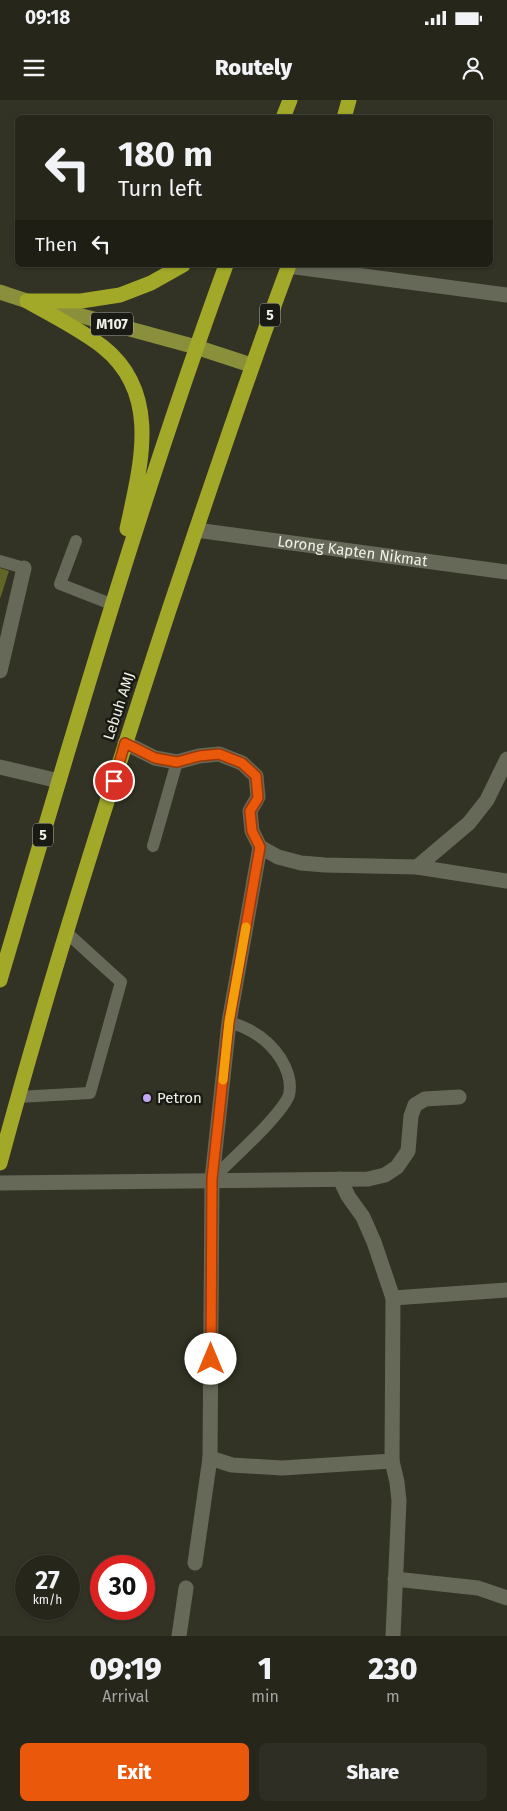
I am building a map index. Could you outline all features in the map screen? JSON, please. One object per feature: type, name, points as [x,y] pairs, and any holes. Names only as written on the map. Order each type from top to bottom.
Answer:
[{"type":"highway","points":[[284,115],[290,100]]},
{"type":"highway","points":[[345,115],[349,100]]},
{"type":"highway","points":[[27,301],[81,301],[120,296],[151,283],[179,267]]},
{"type":"highway","name":"5","points":[[0,980],[111,604],[196,347],[225,267]]},
{"type":"highway","name":"Lebuh AMJ","points":[[0,1164],[18,1098],[125,743],[251,365],[287,267]]},
{"type":"highway","points":[[27,301],[80,331],[104,348],[128,373],[139,402],[142,459],[111,604]]},
{"type":"main road","name":"M107","points":[[0,292],[196,347],[251,365]]},
{"type":"street","points":[[303,267],[507,295]]},
{"type":"street","name":"Lorong Kapten Nikmat","points":[[196,530],[507,572]]},
{"type":"street","points":[[0,671],[24,568]]},
{"type":"street","points":[[125,743],[155,758],[177,762],[199,756],[219,754],[242,763],[256,776],[258,798],[250,811],[252,831],[260,847],[278,857],[301,863],[325,865],[417,867],[507,881]]},
{"type":"street","points":[[417,867],[469,823],[487,800],[507,759]]},
{"type":"street","points":[[0,767],[59,781]]},
{"type":"street","points":[[195,1563],[210,1458],[212,1179],[229,1022],[260,847]]},
{"type":"street","points":[[0,1183],[212,1179],[368,1179],[386,1175],[397,1167],[408,1150],[411,1116],[415,1105],[425,1099],[459,1097]]},
{"type":"street","points":[[340,1179],[348,1196],[363,1217],[374,1242],[393,1298],[392,1460],[399,1501],[393,1636]]},
{"type":"street","points":[[393,1298],[507,1290]]},
{"type":"street","points":[[210,1458],[232,1465],[282,1468],[392,1460]]},
{"type":"street","points":[[396,1579],[478,1588],[507,1598]]},
{"type":"street","points":[[180,1636],[186,1588]]},
{"type":"lane","points":[[76,541],[60,584],[111,604]]},
{"type":"lane","points":[[0,561],[24,568]]},
{"type":"lane","points":[[153,846],[177,762]]},
{"type":"lane","points":[[18,1098],[90,1093],[121,982],[67,933]]},
{"type":"lane","points":[[212,1179],[274,1118],[289,1095],[290,1083],[286,1067],[278,1054],[254,1031],[229,1022]]},
{"type":"building","points":[[0,568],[9,571],[0,599]]},
{"type":"slow traffic","points":[[223,1080],[229,1022],[246,927]]},
{"type":"place","name":"Petron","points":[[147,1098]]},
{"type":"route","points":[[114,781],[125,743],[155,758],[177,762],[199,756],[219,754],[242,763],[256,776],[258,798],[250,811],[252,831],[260,847],[229,1022],[212,1179],[211,1359]]}]
